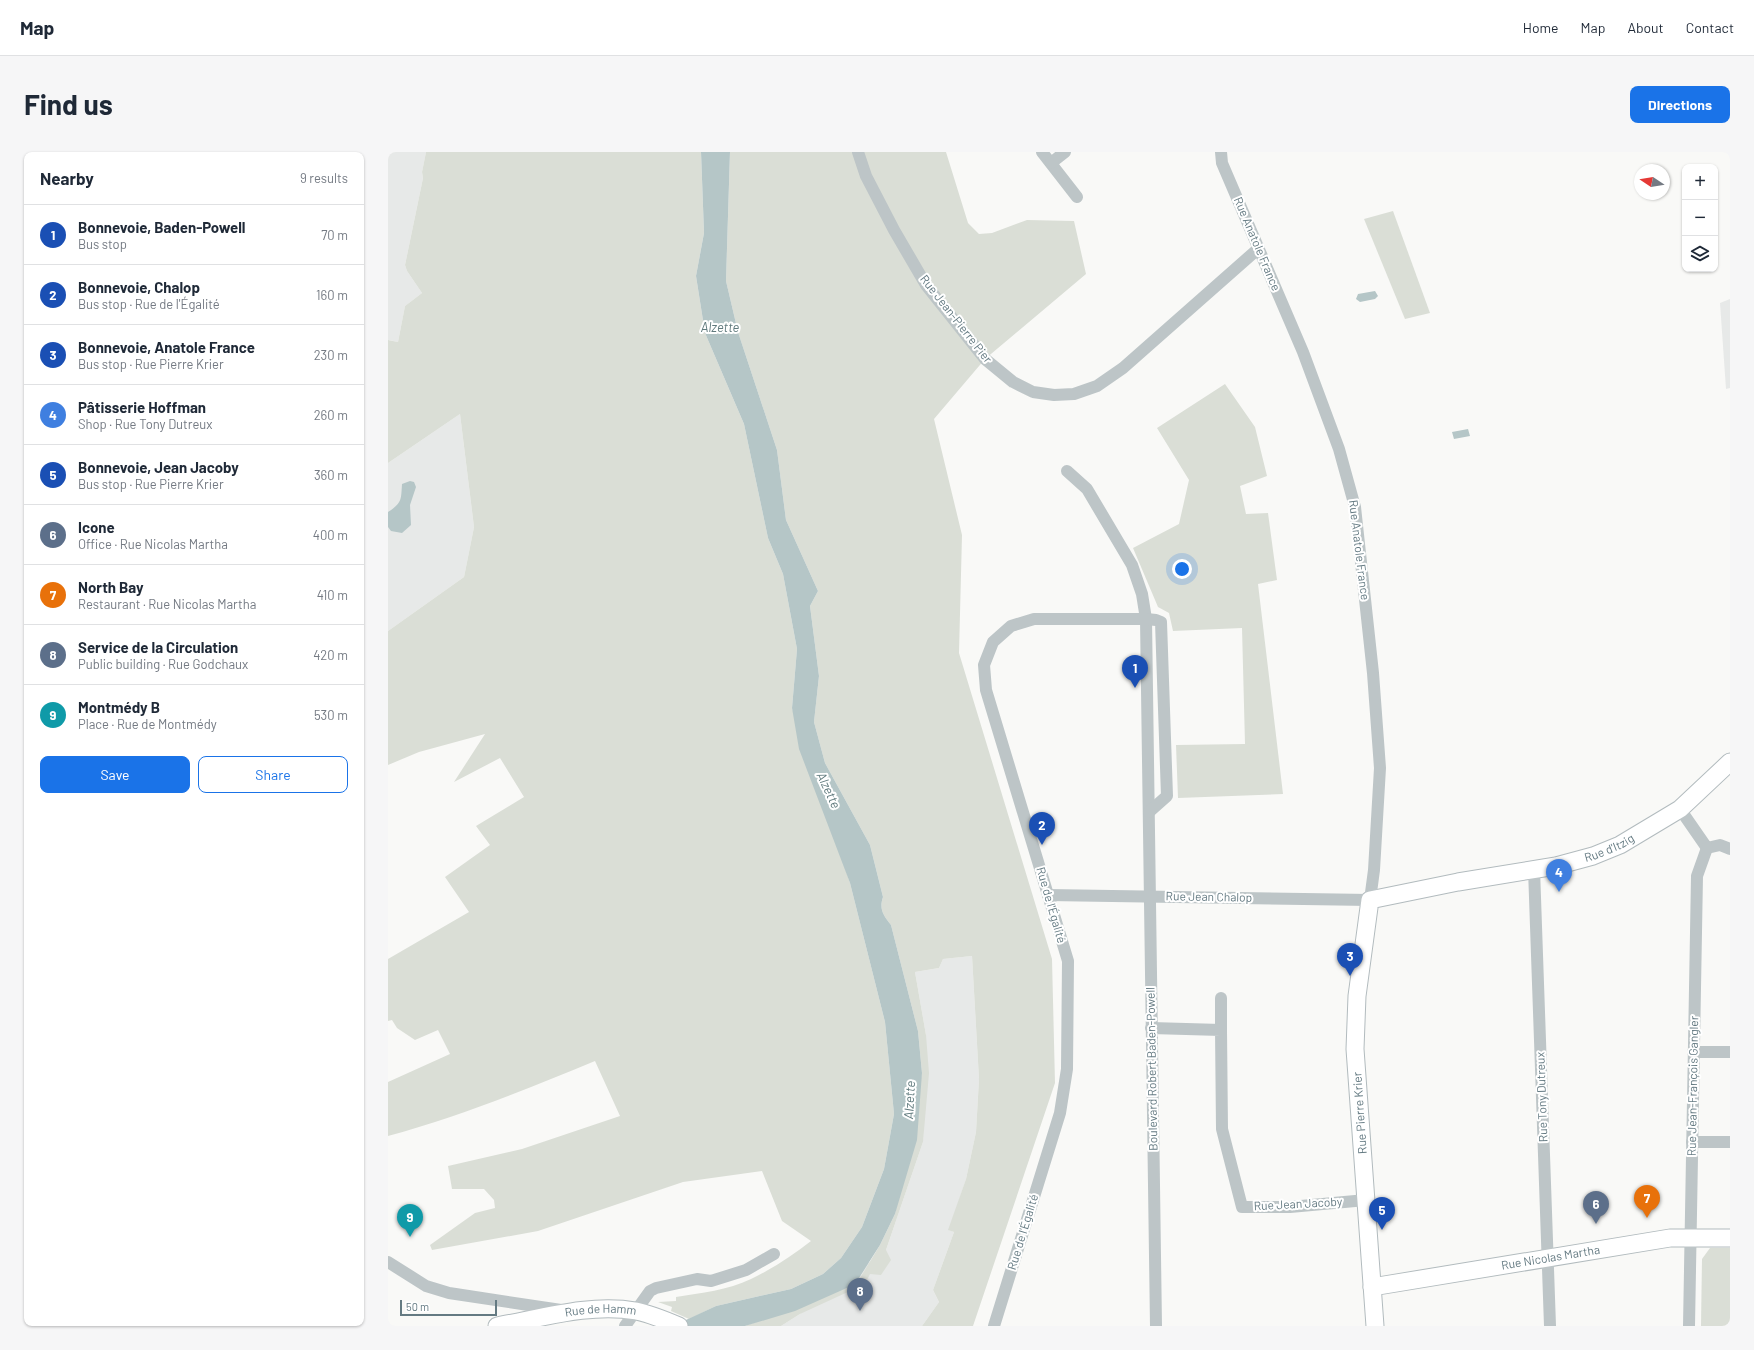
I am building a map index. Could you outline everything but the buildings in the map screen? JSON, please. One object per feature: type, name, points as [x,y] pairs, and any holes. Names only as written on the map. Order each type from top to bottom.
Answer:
[{"type":"main road","name":"Rue d'Itzig","points":[[1370,900],[1556,866],[1593,856],[1620,845],[1680,809],[1730,762]]},
{"type":"main road","name":"Rue Pierre Krier","points":[[1370,900],[1357,996],[1355,1049],[1375,1326]]},
{"type":"main road","name":"Rue Nicolas Martha","points":[[1372,1287],[1670,1238],[1730,1238]]},
{"type":"main road","name":"Rue de Hamm","points":[[497,1326],[577,1311],[612,1309],[636,1311],[673,1323]]},
{"type":"street","name":"Rue Jean-Pierre Pier","points":[[858,152],[866,176],[894,230],[926,285],[985,359],[1013,382],[1033,392],[1054,396],[1074,394],[1097,386],[1123,368],[1259,248]]},
{"type":"street","points":[[1042,152],[1077,197]]},
{"type":"street","points":[[1051,163],[1065,152]]},
{"type":"street","name":"Rue Anatole France","points":[[1221,152],[1222,163],[1315,384],[1339,449],[1355,507],[1373,673],[1380,768],[1374,870],[1370,900]]},
{"type":"street","name":"Boulevard Robert Baden-Powell","points":[[1067,471],[1087,489],[1132,565],[1142,594],[1146,619],[1156,1326]]},
{"type":"street","name":"Rue de l'Égalité","points":[[994,1326],[1060,1113],[1067,1069],[1068,961],[986,690],[984,665],[993,642],[1011,626],[1034,619],[1146,619]]},
{"type":"street","points":[[1146,619],[1161,622],[1167,796],[1149,812]]},
{"type":"street","points":[[1680,809],[1707,848],[1720,845],[1730,850]]},
{"type":"street","name":"Rue Jean-François Gangler","points":[[1688,1326],[1697,876],[1707,848]]},
{"type":"street","name":"Rue Tony Dutreux","points":[[1534,869],[1550,1326]]},
{"type":"street","name":"Rue Jean Chalop","points":[[1048,895],[1370,900]]},
{"type":"street","name":"Rue Jean Jacoby","points":[[1221,998],[1222,1129],[1242,1207],[1290,1206],[1366,1200]]},
{"type":"street","points":[[1152,1028],[1221,1030]]},
{"type":"street","points":[[1694,1052],[1730,1052]]},
{"type":"street","points":[[1692,1142],[1730,1142]]},
{"type":"street","points":[[625,1326],[650,1291],[656,1288],[697,1279],[710,1281],[746,1270],[774,1254]]},
{"type":"street","points":[[388,1262],[426,1286],[449,1293],[577,1311]]},
{"type":"shaded area","points":[[388,152],[426,152],[422,172],[423,178],[405,265],[407,271],[422,293],[405,306],[398,342],[389,340],[388,342]]},
{"type":"shaded area","points":[[426,152],[701,152],[704,233],[696,276],[705,333],[744,424],[768,538],[783,574],[797,649],[792,708],[850,883],[885,1022],[894,1114],[884,1169],[862,1227],[841,1258],[823,1274],[791,1289],[716,1306],[689,1319],[671,1311],[672,1307],[658,1302],[676,1301],[676,1297],[714,1291],[742,1283],[790,1257],[811,1241],[782,1221],[762,1171],[683,1182],[538,1231],[432,1250],[430,1245],[475,1213],[495,1208],[494,1200],[484,1189],[452,1189],[448,1166],[522,1149],[620,1116],[595,1061],[467,1111],[388,1136],[388,1082],[450,1054],[438,1030],[415,1040],[397,1028],[392,1020],[388,1021],[388,959],[469,912],[445,877],[490,845],[476,826],[524,797],[500,758],[454,782],[485,734],[419,752],[388,765],[388,631],[464,577],[474,527],[460,414],[388,463],[388,340],[398,342],[405,306],[422,293],[407,271],[405,265],[423,178],[422,172]]},
{"type":"shaded area","points":[[730,152],[946,152],[968,223],[979,234],[992,233],[1027,220],[1074,221],[1086,274],[985,359],[934,419],[962,535],[959,653],[1052,959],[1055,1083],[973,1326],[922,1326],[939,1302],[933,1290],[954,1232],[948,1230],[966,1179],[976,1132],[979,1079],[972,956],[943,959],[939,968],[915,972],[926,1035],[929,1073],[923,1142],[886,1250],[891,1260],[881,1275],[870,1274],[867,1280],[850,1291],[800,1314],[781,1326],[745,1326],[849,1287],[860,1278],[880,1245],[895,1214],[922,1073],[918,1031],[891,925],[882,912],[881,905],[883,897],[870,845],[825,763],[814,722],[819,676],[810,606],[818,591],[786,520],[777,450],[738,332],[726,281]]},
{"type":"shaded area","points":[[1393,211],[1430,313],[1405,319],[1364,219]]},
{"type":"shaded area","points":[[1730,299],[1730,388],[1726,389],[1720,303]]},
{"type":"shaded area","points":[[1225,384],[1255,427],[1267,476],[1240,486],[1246,514],[1268,513],[1277,580],[1258,584],[1283,794],[1178,798],[1176,745],[1245,744],[1242,628],[1173,631],[1169,613],[1158,607],[1133,548],[1179,524],[1189,480],[1157,428]]},
{"type":"shaded area","points":[[460,414],[474,527],[464,577],[388,631],[388,463]]},
{"type":"shaded area","points":[[972,956],[979,1079],[976,1132],[966,1179],[949,1230],[954,1232],[933,1290],[939,1302],[922,1326],[781,1326],[800,1314],[886,1250],[923,1142],[926,1035],[915,972],[939,968],[943,959]]},
{"type":"shaded area","points":[[1710,1248],[1730,1248],[1730,1326],[1701,1326],[1702,1259]]},
{"type":"water","name":"Alzette","points":[[701,152],[730,152],[726,281],[738,332],[777,450],[786,520],[818,591],[810,606],[819,676],[814,722],[825,763],[870,845],[883,897],[881,905],[882,912],[891,925],[918,1031],[922,1073],[917,1140],[895,1214],[880,1245],[859,1278],[849,1287],[795,1311],[745,1326],[673,1326],[716,1306],[791,1289],[823,1274],[841,1258],[862,1227],[884,1169],[894,1114],[885,1022],[850,883],[799,749],[792,708],[797,649],[783,574],[768,538],[744,424],[705,333],[696,276],[704,233]]},
{"type":"water","points":[[1375,291],[1378,296],[1375,299],[1360,302],[1356,299],[1358,294]]},
{"type":"water","points":[[1468,429],[1470,436],[1454,439],[1452,432]]},
{"type":"water","points":[[410,481],[414,482],[416,487],[410,505],[411,525],[402,533],[391,531],[388,527],[388,512],[400,501],[402,484]]},
{"type":"place","name":"Bonnevoie, Baden-Powell","points":[[1135,688]]},
{"type":"place","name":"Bonnevoie, Chalop","points":[[1042,845]]},
{"type":"place","name":"Pâtisserie Hoffman","points":[[1559,892]]},
{"type":"place","name":"Bonnevoie, Anatole France","points":[[1350,976]]},
{"type":"place","name":"North Bay","points":[[1647,1218]]},
{"type":"place","name":"Icone","points":[[1596,1224]]},
{"type":"place","name":"Bonnevoie, Jean Jacoby","points":[[1382,1230]]},
{"type":"place","name":"Montmédy B","points":[[410,1237]]},
{"type":"place","name":"Service de la Circulation","points":[[860,1311]]}]
